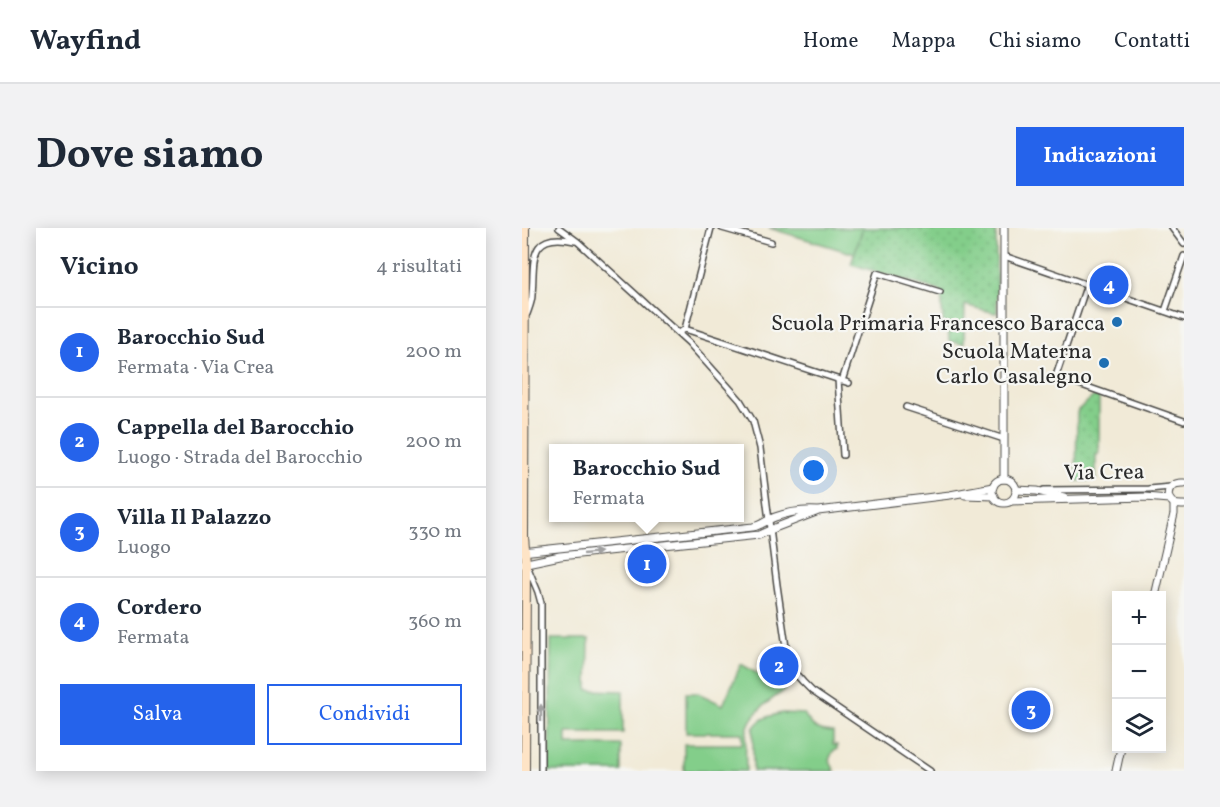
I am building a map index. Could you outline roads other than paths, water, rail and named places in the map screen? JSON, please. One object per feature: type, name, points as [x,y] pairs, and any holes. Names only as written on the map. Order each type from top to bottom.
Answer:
[{"type":"main road","points":[[525,228],[523,560],[525,771]]},
{"type":"street","points":[[559,228],[682,331],[746,407],[759,442],[786,647],[795,673],[812,691],[930,771]]},
{"type":"street","points":[[682,331],[711,228]]},
{"type":"street","points":[[722,228],[771,242]]},
{"type":"street","points":[[1004,228],[1004,479]]},
{"type":"street","points":[[1172,228],[1184,244]]},
{"type":"street","points":[[525,321],[531,301],[532,268],[536,251],[552,239],[564,238],[578,242]]},
{"type":"street","points":[[1004,256],[1184,318]]},
{"type":"street","points":[[1166,311],[1184,256]]},
{"type":"street","points":[[843,455],[840,380],[877,273],[940,292]]},
{"type":"street","points":[[1087,284],[1056,376],[1184,421]]},
{"type":"street","points":[[682,331],[849,383]]},
{"type":"street","points":[[906,407],[1004,439]]},
{"type":"street","points":[[523,560],[753,527],[785,514],[807,510],[819,511],[950,495],[993,487],[1004,479],[1011,481],[1016,487],[1014,498],[1011,501],[1000,502],[994,496],[993,487]]},
{"type":"street","points":[[1156,591],[1174,514],[1176,483],[1184,481]]},
{"type":"street","name":"Via Crea","points":[[1016,490],[1148,489],[1175,499]]},
{"type":"street","name":"Via Crea","points":[[1037,490],[1072,498]]},
{"type":"street","points":[[950,495],[994,496]]},
{"type":"street","name":"Via Crea","points":[[1011,501],[1145,497],[1175,499]]},
{"type":"street","points":[[523,560],[759,535],[819,511]]},
{"type":"street","points":[[523,560],[541,603],[541,771]]},
{"type":"street","points":[[1116,771],[1119,753]]},
{"type":"place","name":"Cordero","points":[[1109,285]]},
{"type":"place","name":"Scuola Primaria Francesco Baracca","points":[[1117,322]]},
{"type":"place","name":"Scuola Materna Carlo Casalegno","points":[[1104,363]]},
{"type":"place","name":"Barocchio Sud","points":[[647,564]]},
{"type":"place","name":"Cappella del Barocchio","points":[[779,666]]},
{"type":"place","name":"Villa Il Palazzo","points":[[1031,710]]}]
